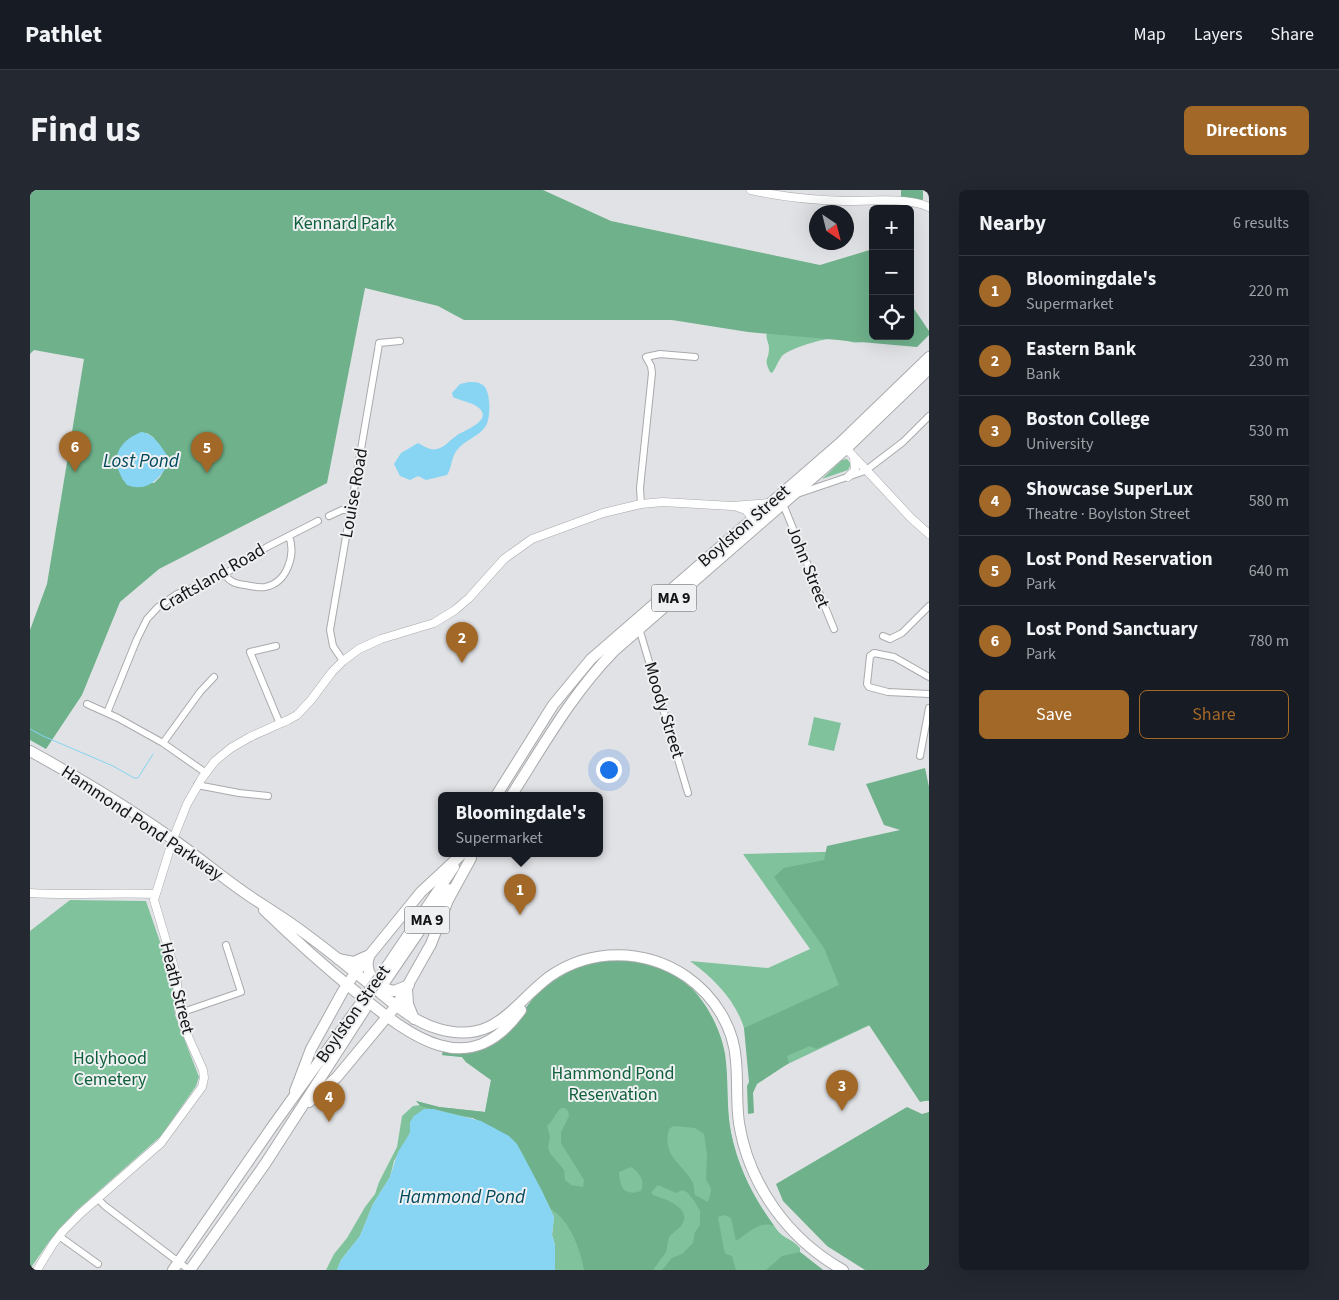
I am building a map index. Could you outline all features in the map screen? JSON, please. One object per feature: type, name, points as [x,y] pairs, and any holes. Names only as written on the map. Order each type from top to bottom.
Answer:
[{"type":"main road","name":"Boylston Street","points":[[498,792],[553,704],[584,667],[612,640],[752,518],[846,449],[929,357]]},
{"type":"main road","name":"Boylston Street","points":[[514,792],[577,694],[607,658],[846,449],[929,369]]},
{"type":"main road","name":"Hammond Pond Parkway","points":[[30,751],[75,776],[173,839],[252,897],[279,914],[396,1006],[414,1019],[429,1026],[464,1032],[492,1025],[508,1016],[534,990],[556,973],[572,964],[590,958],[608,955],[627,955],[654,960],[676,970],[697,984],[719,1011],[732,1037],[736,1060],[737,1106],[740,1130],[748,1158],[762,1189],[774,1208],[797,1235],[818,1254],[842,1270]]},
{"type":"main road","points":[[292,1100],[310,1050],[355,973],[421,892],[465,857]]},
{"type":"main road","name":"Boylston Street","points":[[190,1270],[300,1111],[364,1006],[466,857]]},
{"type":"main road","points":[[300,1111],[337,1077],[388,1018],[396,1006],[432,944],[466,857]]},
{"type":"main road","name":"Hammond Pond Parkway","points":[[252,897],[272,918],[347,985],[405,1030],[430,1043],[446,1047],[464,1047],[483,1042],[501,1032],[513,1020],[534,990]]},
{"type":"main road","points":[[338,959],[347,962],[356,961],[371,952]]},
{"type":"main road","points":[[371,952],[367,961],[368,974],[391,991],[408,987]]},
{"type":"main road","points":[[408,987],[408,1004],[414,1019]]},
{"type":"main road","name":"Boylston Street","points":[[175,1266],[292,1100],[364,1006]]},
{"type":"street","points":[[751,190],[802,199],[908,202],[929,207]]},
{"type":"street","name":"Louise Road","points":[[343,661],[333,646],[330,630],[379,343],[400,341]]},
{"type":"street","points":[[641,504],[640,488],[652,373],[651,366],[646,357],[660,354],[695,357]]},
{"type":"street","points":[[792,496],[866,470],[903,442],[929,416]]},
{"type":"street","points":[[846,449],[911,518],[929,534]]},
{"type":"street","points":[[846,449],[856,467],[854,472],[848,477]]},
{"type":"street","name":"Heath Street","points":[[37,1270],[59,1236],[81,1213],[161,1143],[202,1088],[203,1070],[180,1013],[172,955],[154,900],[173,839],[187,804],[206,772],[216,761],[231,748],[301,711],[343,661],[371,643],[427,626],[448,615],[469,598],[504,559],[526,542],[603,513],[641,504],[663,502],[732,506],[770,504]]},
{"type":"street","name":"John Street","points":[[783,504],[834,629]]},
{"type":"street","points":[[732,506],[746,510],[752,518]]},
{"type":"street","points":[[329,516],[342,510],[351,510]]},
{"type":"street","name":"Craftsland Road","points":[[108,713],[130,652],[142,628],[153,612],[177,594],[225,574],[259,551],[318,521]]},
{"type":"street","points":[[225,574],[234,583],[257,587],[264,587],[277,582],[286,572],[289,564],[292,550],[289,536]]},
{"type":"street","points":[[883,636],[890,639],[897,637],[929,606]]},
{"type":"street","name":"Moody Street","points":[[640,628],[688,792]]},
{"type":"street","points":[[276,646],[250,652],[281,723]]},
{"type":"street","points":[[929,677],[890,655],[874,653],[870,656],[867,684],[870,688],[888,692],[929,694]]},
{"type":"street","points":[[163,743],[200,692],[214,677]]},
{"type":"street","points":[[86,704],[108,713],[163,743],[206,772]]},
{"type":"street","points":[[920,756],[929,708]]},
{"type":"street","points":[[198,785],[239,793],[268,796]]},
{"type":"street","points":[[30,893],[60,895],[155,894]]},
{"type":"street","points":[[180,1013],[241,992],[226,945]]},
{"type":"street","points":[[98,1199],[175,1266],[190,1270]]},
{"type":"street","points":[[59,1236],[98,1264]]},
{"type":"green space","name":"Kennard Park","points":[[30,190],[543,190],[611,221],[820,265],[869,250],[869,340],[914,340],[914,309],[929,331],[929,335],[917,347],[748,332],[672,320],[464,320],[438,306],[365,288],[327,483],[159,569],[120,602],[82,695],[46,749],[30,740],[30,630],[47,584],[84,359],[34,350],[30,354]],"holes":[[[147,433],[153,437],[170,460],[154,483],[123,480],[117,460]]]},
{"type":"green space","points":[[901,190],[923,190],[923,202],[901,199]]},
{"type":"green space","points":[[767,332],[869,336],[869,339],[857,343],[829,339],[804,345],[782,356],[772,373],[767,364],[769,348],[766,337]]},
{"type":"green space","points":[[847,459],[851,464],[848,470],[822,479],[842,460]]},
{"type":"green space","points":[[814,717],[841,723],[834,751],[808,745]]},
{"type":"green space","points":[[925,768],[929,787],[929,1100],[920,1102],[869,1025],[816,1049],[810,1046],[787,1056],[789,1063],[757,1084],[753,1093],[754,1113],[748,1114],[747,1086],[749,1082],[744,1028],[839,985],[824,948],[774,877],[784,868],[824,860],[827,846],[900,830],[884,825],[866,784]]},
{"type":"green space","points":[[929,837],[929,1101],[922,1101],[872,1024],[752,1081],[745,1031],[736,1010],[716,983],[690,961],[768,968],[810,949],[743,854],[859,851]]},
{"type":"green space","name":"Holyhood Cemetery","points":[[70,900],[146,901],[173,980],[175,1015],[199,1077],[196,1086],[161,1136],[75,1212],[48,1243],[30,1269],[30,931]]},
{"type":"green space","name":"Hammond Pond Reservation","points":[[613,960],[642,963],[667,971],[689,986],[707,1008],[715,1024],[725,1054],[729,1123],[734,1146],[748,1182],[774,1226],[759,1226],[736,1241],[731,1218],[724,1215],[718,1217],[724,1250],[726,1254],[732,1256],[736,1270],[662,1270],[672,1258],[682,1254],[693,1243],[695,1232],[700,1225],[700,1211],[688,1193],[683,1190],[676,1193],[658,1185],[651,1192],[653,1195],[671,1202],[681,1209],[684,1214],[684,1220],[681,1226],[669,1237],[666,1252],[653,1270],[584,1270],[580,1253],[569,1228],[564,1220],[551,1209],[521,1151],[512,1139],[473,1118],[421,1106],[416,1101],[439,1107],[485,1112],[491,1080],[462,1057],[442,1055],[443,1050],[455,1052],[516,1021],[535,996],[546,986],[573,969],[598,961]],"holes":[[[561,1108],[565,1108],[569,1116],[561,1132],[561,1143],[584,1180],[583,1187],[571,1185],[565,1180],[564,1170],[550,1153],[548,1147],[550,1137],[547,1126]],[[674,1126],[695,1128],[704,1134],[707,1155],[706,1180],[711,1191],[708,1202],[695,1195],[693,1183],[672,1155],[668,1142],[670,1128]],[[631,1167],[634,1169],[642,1180],[641,1191],[633,1193],[625,1191],[620,1183],[619,1172]]]},
{"type":"green space","name":"Hammond Pond Reservation","points":[[565,973],[691,987],[703,1002],[721,1038],[725,1057],[731,1133],[746,1179],[763,1210],[779,1232],[796,1244],[800,1248],[800,1252],[823,1270],[555,1270],[555,1245],[552,1235],[554,1217],[539,1186],[497,1130],[473,1118],[456,1116],[433,1109],[414,1116],[411,1122],[410,1133],[394,1161],[390,1177],[373,1204],[360,1236],[341,1260],[337,1270],[326,1270],[334,1254],[347,1238],[375,1194],[397,1147],[402,1116],[413,1106],[420,1105],[416,1101],[439,1107],[485,1112],[491,1080],[462,1057],[442,1055],[455,1052],[516,1021],[535,996]]},
{"type":"green space","points":[[907,1107],[922,1114],[929,1112],[929,1270],[865,1270],[827,1246],[783,1201],[776,1184]]},
{"type":"green space","points":[[800,1252],[823,1270],[766,1270],[782,1256]]},
{"type":"water","points":[[469,382],[481,384],[488,394],[489,413],[485,427],[457,450],[447,475],[426,480],[418,476],[410,480],[400,476],[394,464],[401,453],[418,443],[429,449],[445,446],[456,436],[480,421],[482,413],[479,408],[453,397],[452,393],[460,384]]},
{"type":"water","name":"Lost Pond","points":[[141,432],[154,438],[170,460],[162,473],[153,482],[141,487],[135,487],[127,485],[121,477],[117,461],[120,448],[132,436]]},
{"type":"water","name":"Hammond Pond","points":[[424,1109],[433,1109],[481,1121],[509,1136],[517,1144],[554,1217],[552,1235],[555,1245],[555,1270],[337,1270],[341,1260],[360,1236],[373,1204],[390,1177],[398,1152],[410,1133],[410,1122],[414,1116]]},
{"type":"waterway","points":[[30,729],[113,766],[134,778],[138,778],[153,754]]},
{"type":"place","name":"Lost Pond Sanctuary","points":[[75,472]]},
{"type":"place","name":"Lost Pond Reservation","points":[[207,473]]},
{"type":"place","name":"Eastern Bank","points":[[462,663]]},
{"type":"place","name":"Bloomingdale's","points":[[520,915]]},
{"type":"place","name":"Boston College","points":[[842,1111]]},
{"type":"place","name":"Showcase SuperLux","points":[[329,1122]]}]
